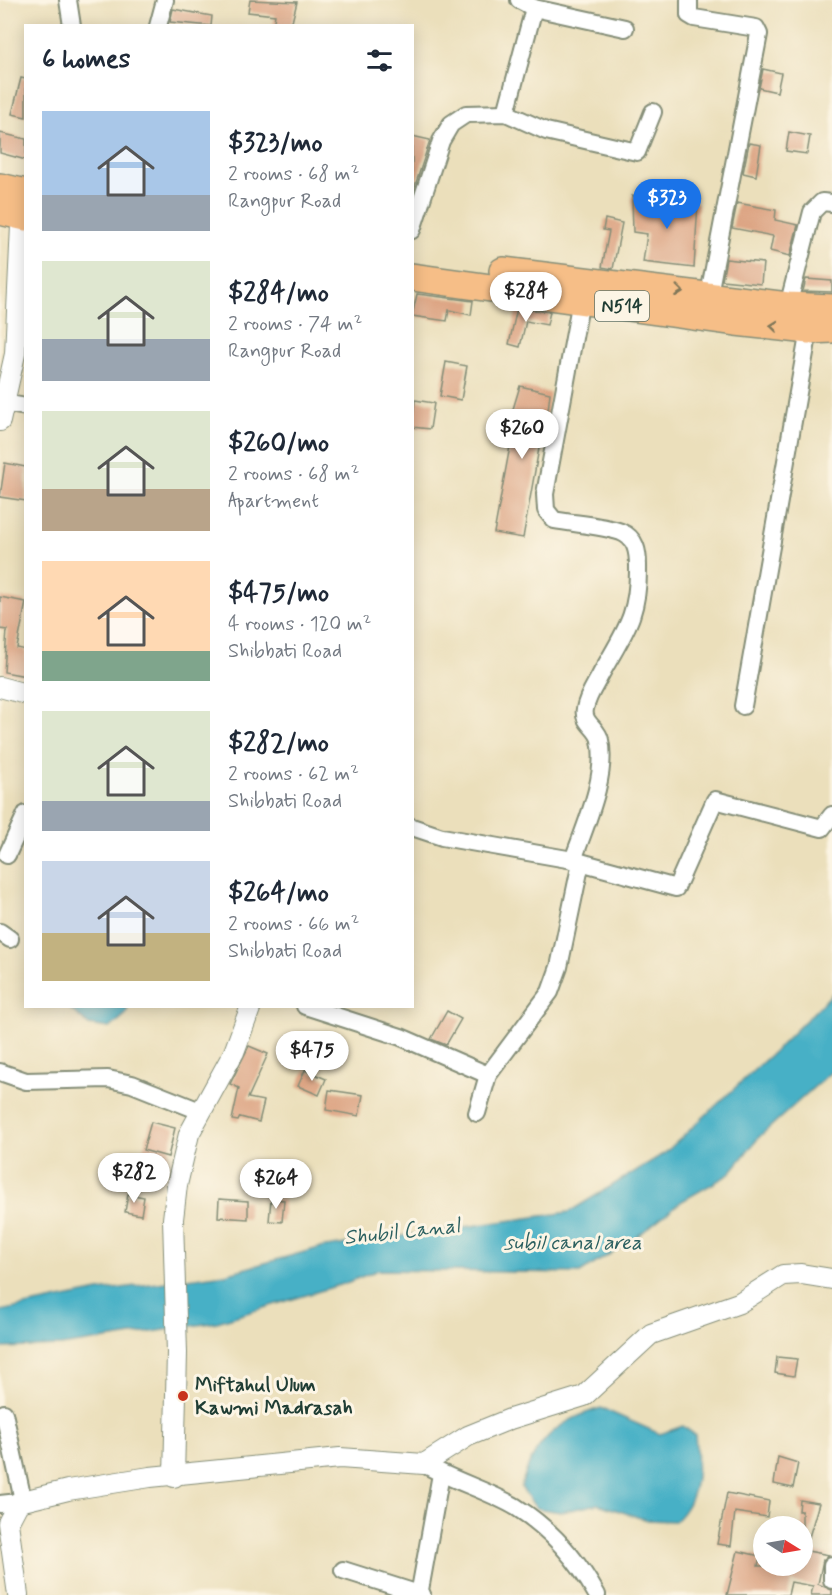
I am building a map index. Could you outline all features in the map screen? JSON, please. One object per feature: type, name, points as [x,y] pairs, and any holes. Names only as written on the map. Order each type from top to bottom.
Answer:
[{"type":"highway","name":"N514","points":[[414,260],[709,294],[788,306],[832,308]]},
{"type":"highway","name":"N514","points":[[414,277],[821,330]]},
{"type":"street","points":[[68,0],[72,24]]},
{"type":"street","points":[[159,24],[165,0]]},
{"type":"street","points":[[519,0],[534,8],[625,28]]},
{"type":"street","points":[[689,0],[689,15],[694,18],[756,28],[759,34],[709,294]]},
{"type":"street","points":[[506,113],[534,8]]},
{"type":"street","points":[[414,224],[441,141],[451,124],[466,114],[506,113],[546,131],[637,152],[653,112]]},
{"type":"street","points":[[17,201],[15,354],[2,412],[24,407]]},
{"type":"street","points":[[788,306],[812,212],[822,202],[832,202]]},
{"type":"street","points":[[477,1113],[488,1075],[550,992],[559,967],[577,861],[599,785],[600,741],[596,730],[586,720],[584,711],[590,694],[631,621],[638,595],[638,553],[633,541],[622,532],[554,520],[546,510],[545,494],[581,300]]},
{"type":"street","points":[[743,706],[821,330]]},
{"type":"street","points":[[0,687],[24,693]]},
{"type":"street","points":[[414,828],[442,837],[577,861],[676,888],[715,800],[822,828],[832,815]]},
{"type":"street","points":[[7,855],[24,818]]},
{"type":"street","points":[[174,1477],[177,1353],[173,1219],[177,1185],[189,1134],[234,1052],[250,1008]]},
{"type":"street","points":[[311,1008],[401,1037],[488,1075]]},
{"type":"street","points":[[0,1072],[26,1081],[120,1082],[200,1111]]},
{"type":"street","points":[[424,1464],[468,1436],[510,1419],[584,1396],[651,1334],[739,1303],[783,1275],[801,1274],[832,1279]]},
{"type":"street","points":[[4,1413],[14,1502],[8,1523],[18,1595]]},
{"type":"street","points":[[14,1502],[68,1490],[150,1477],[174,1477],[340,1458],[424,1464],[441,1474],[516,1507],[544,1528],[574,1557],[597,1595]]},
{"type":"street","points":[[343,1570],[422,1595],[422,1580],[441,1474]]},
{"type":"street","points":[[832,1564],[832,1580]]},
{"type":"water","name":"subil canal area","points":[[832,994],[832,1071],[760,1136],[728,1175],[682,1201],[634,1239],[580,1273],[378,1270],[346,1283],[217,1322],[61,1346],[0,1348],[0,1311],[99,1291],[225,1274],[319,1248],[569,1212],[665,1153],[779,1047]]},
{"type":"water","points":[[69,1008],[128,1008],[126,1014],[110,1028],[89,1025]]},
{"type":"water","points":[[601,1408],[660,1434],[683,1426],[695,1435],[696,1481],[689,1502],[675,1521],[647,1520],[598,1504],[561,1512],[536,1508],[521,1487],[532,1458],[549,1436],[571,1420]]},
{"type":"building","points":[[250,0],[297,2],[292,24],[273,24],[275,15],[248,12]]},
{"type":"building","points":[[173,9],[212,16],[211,24],[170,22]]},
{"type":"building","points":[[763,69],[781,73],[777,92],[759,88]]},
{"type":"building","points":[[21,78],[24,79],[24,117],[12,114]]},
{"type":"building","points":[[789,132],[810,136],[807,154],[786,151]]},
{"type":"building","points":[[0,133],[24,139],[24,159],[0,153]]},
{"type":"building","points":[[414,136],[430,140],[414,189]]},
{"type":"building","points":[[749,143],[761,145],[756,176],[743,173]]},
{"type":"building","points":[[632,196],[698,203],[694,268],[643,262],[647,234],[633,232]]},
{"type":"building","points":[[737,203],[776,210],[775,220],[798,225],[790,256],[770,251],[773,236],[732,228]]},
{"type":"building","points":[[605,219],[622,223],[613,269],[602,267],[609,231],[603,230]]},
{"type":"building","points":[[726,259],[763,263],[761,284],[722,280]]},
{"type":"building","points":[[806,279],[832,281],[832,292],[803,291]]},
{"type":"building","points":[[417,294],[473,301],[471,315],[449,310],[447,321],[414,316]]},
{"type":"building","points":[[517,308],[550,312],[547,325],[526,321],[520,347],[509,344]]},
{"type":"building","points":[[446,362],[467,366],[461,400],[440,396]]},
{"type":"building","points":[[520,386],[550,393],[545,438],[541,437],[523,538],[494,533],[513,430],[507,429]]},
{"type":"building","points":[[415,400],[434,403],[430,429],[414,427]]},
{"type":"building","points":[[5,463],[24,467],[24,501],[0,497]]},
{"type":"building","points":[[0,597],[24,602],[17,648],[24,650],[24,676],[4,672],[7,630],[0,629]]},
{"type":"building","points":[[447,1011],[461,1019],[446,1045],[431,1039]]},
{"type":"building","points":[[249,1046],[268,1054],[248,1098],[264,1101],[259,1122],[240,1117],[238,1121],[232,1120],[239,1088],[230,1084]]},
{"type":"building","points":[[305,1070],[326,1079],[319,1095],[298,1086]]},
{"type":"building","points":[[329,1090],[363,1095],[359,1116],[326,1110]]},
{"type":"building","points":[[151,1122],[175,1128],[168,1157],[143,1150]]},
{"type":"building","points":[[128,1194],[144,1197],[141,1215],[125,1212]]},
{"type":"building","points":[[219,1199],[248,1201],[248,1219],[218,1217]]},
{"type":"building","points":[[271,1199],[284,1200],[282,1222],[269,1221]]},
{"type":"building","points":[[777,1357],[797,1359],[794,1376],[775,1373]]},
{"type":"building","points":[[778,1457],[798,1463],[793,1488],[774,1484]]},
{"type":"building","points":[[727,1493],[769,1501],[767,1516],[735,1512],[731,1546],[717,1544]]},
{"type":"building","points":[[800,1500],[819,1503],[813,1524],[813,1516],[802,1516],[802,1511],[799,1511]]},
{"type":"building","points":[[738,1551],[753,1554],[753,1576],[813,1576],[813,1552],[829,1555],[823,1560],[818,1584],[832,1590],[832,1595],[811,1595],[813,1586],[791,1582],[788,1595],[727,1595]]},
{"type":"place","name":"Miftahul Ulum Kawmi Madrasah","points":[[183,1396]]},
{"type":"water label","name":"Shubil Canal","points":[[402,1231]]}]
